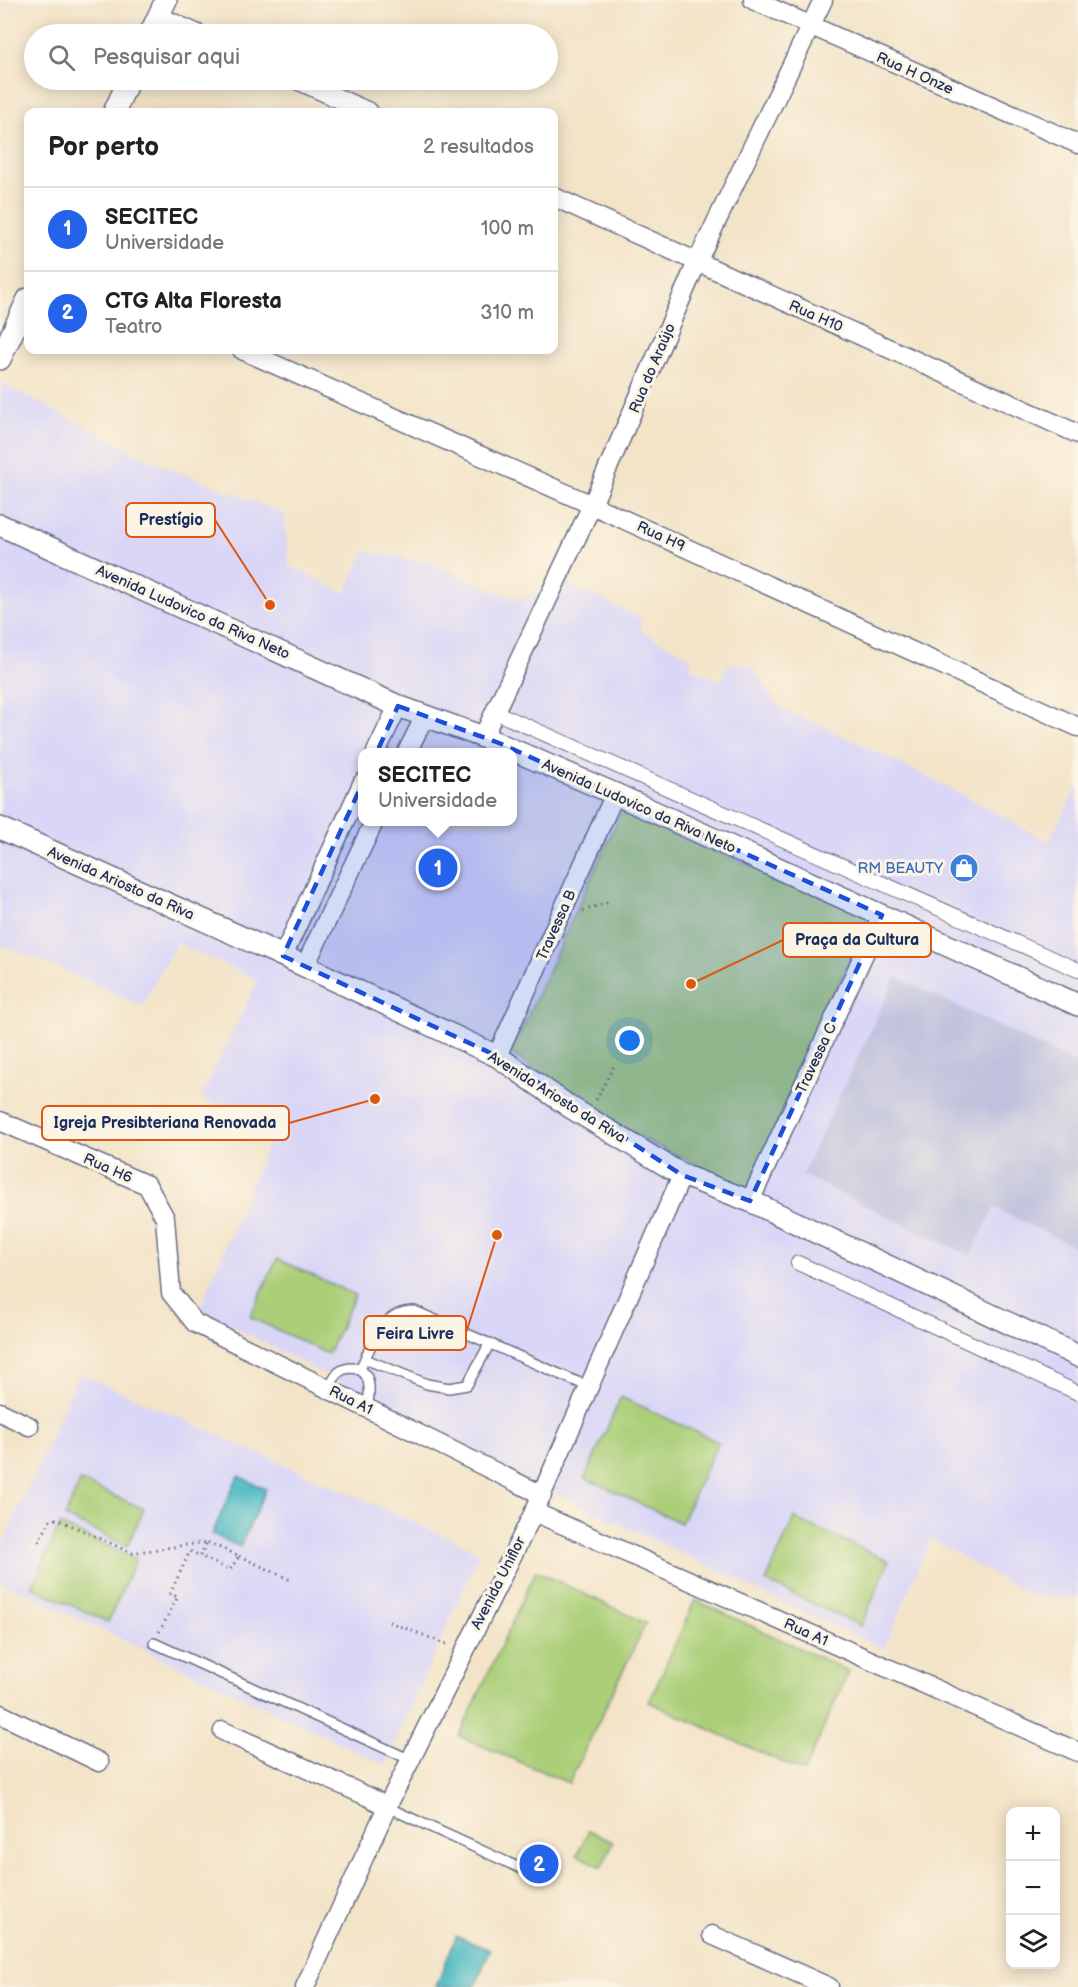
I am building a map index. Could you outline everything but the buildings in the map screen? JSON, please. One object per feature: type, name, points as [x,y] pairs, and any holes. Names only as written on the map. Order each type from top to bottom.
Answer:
[{"type":"street","name":"Rua H Onze","points":[[753,0],[1078,144]]},
{"type":"street","name":"Rua do Araújo","points":[[483,737],[592,505],[697,262],[823,0]]},
{"type":"street","points":[[158,17],[174,24]]},
{"type":"street","points":[[116,108],[124,90]]},
{"type":"street","points":[[320,90],[360,108]]},
{"type":"street","name":"Rua H10","points":[[558,199],[1078,434]]},
{"type":"street","points":[[0,359],[24,308]]},
{"type":"street","name":"Rua H9","points":[[251,354],[592,505],[1078,727]]},
{"type":"street","name":"Avenida Ludovico da Riva Neto","points":[[0,525],[398,706],[508,748]]},
{"type":"street","points":[[378,748],[398,706]]},
{"type":"street","points":[[495,712],[1078,970]]},
{"type":"street","points":[[409,748],[425,716]]},
{"type":"street","name":"Avenida Ludovico da Riva Neto","points":[[517,752],[1078,1005]]},
{"type":"street","points":[[283,956],[358,793]]},
{"type":"street","name":"Travessa B","points":[[496,1056],[615,794]]},
{"type":"street","points":[[305,966],[372,826]]},
{"type":"street","name":"Avenida Ariosto da Riva","points":[[0,828],[305,966],[496,1056],[586,1117],[682,1175],[750,1201],[1078,1356]]},
{"type":"street","points":[[335,843],[358,855]]},
{"type":"street","name":"Travessa C","points":[[750,1201],[882,915]]},
{"type":"street","name":"Rua H6","points":[[0,1121],[147,1185],[165,1218],[171,1293]]},
{"type":"street","name":"Avenida Uniflor","points":[[305,1987],[387,1807],[542,1495],[682,1175]]},
{"type":"street","points":[[798,1263],[1078,1394]]},
{"type":"street","name":"Rua A1","points":[[171,1293],[195,1323],[542,1495]]},
{"type":"street","points":[[0,1412],[29,1426]]},
{"type":"street","name":"Rua A1","points":[[534,1512],[1078,1752]]},
{"type":"street","points":[[0,1714],[99,1762]]},
{"type":"street","points":[[223,1731],[387,1807]]},
{"type":"street","points":[[712,1935],[829,1987]]},
{"type":"lane","points":[[360,1369],[385,1323],[394,1314],[405,1310],[415,1311],[590,1387]]},
{"type":"lane","points":[[365,1359],[427,1384],[449,1388],[467,1385],[490,1343]]},
{"type":"lane","points":[[328,1389],[339,1373],[348,1368],[360,1369],[367,1377],[370,1392],[367,1408]]},
{"type":"lane","points":[[154,1642],[411,1760]]},
{"type":"lane","points":[[387,1807],[535,1875]]},
{"type":"path","points":[[566,904],[579,912],[609,902]]},
{"type":"path","points":[[586,1117],[615,1064]]},
{"type":"path","points":[[39,1542],[51,1519],[57,1519],[132,1552],[207,1542],[293,1581]]},
{"type":"path","points":[[200,1556],[207,1542]]},
{"type":"path","points":[[154,1642],[178,1597],[170,1594],[190,1551],[230,1570],[239,1556]]},
{"type":"path","points":[[389,1622],[464,1651]]},
{"type":"highlighted area","points":[[398,706],[499,743],[882,915],[750,1201],[682,1175],[497,1056],[283,956]]},
{"type":"shaded area","points":[[1,383],[158,464],[284,513],[289,566],[345,593],[365,551],[430,563],[518,600],[564,581],[641,619],[641,631],[691,658],[690,668],[720,681],[729,663],[751,666],[778,706],[894,760],[1048,842],[1078,786],[1078,1598],[1030,1596],[931,1539],[884,1649],[513,1473],[200,1309],[270,1138],[201,1098],[258,980],[176,943],[142,1006],[29,955],[0,945]]},
{"type":"shaded area","points":[[896,977],[1078,1064],[1078,1248],[994,1208],[970,1256],[802,1175]]},
{"type":"shaded area","points":[[79,1373],[480,1552],[385,1765],[0,1581],[0,1551]]},
{"type":"green space","points":[[621,812],[869,915],[749,1190],[643,1139],[580,1102],[511,1053]]},
{"type":"green space","points":[[277,1259],[355,1295],[328,1354],[250,1317]]},
{"type":"green space","points":[[621,1397],[718,1442],[681,1523],[585,1478]]},
{"type":"green space","points":[[80,1481],[144,1509],[127,1546],[65,1517]]},
{"type":"green space","points":[[794,1518],[889,1561],[861,1626],[766,1582]]},
{"type":"green space","points":[[60,1525],[136,1559],[108,1622],[32,1587]]},
{"type":"green space","points":[[536,1571],[646,1623],[569,1783],[459,1736]]},
{"type":"green space","points":[[695,1600],[849,1671],[804,1772],[649,1702]]},
{"type":"green space","points":[[589,1830],[613,1842],[602,1867],[577,1855]]},
{"type":"water","points":[[238,1476],[266,1489],[240,1547],[212,1534]]},
{"type":"water","points":[[456,1936],[490,1950],[475,1987],[436,1987]]},
{"type":"place","name":"Prestígio","points":[[270,605]]},
{"type":"place","name":"SECITEC","points":[[438,868]]},
{"type":"place","name":"RM BEAUTY","points":[[964,868]]},
{"type":"place","name":"Praça da Cultura","points":[[691,984]]},
{"type":"place","name":"Igreja Presibteriana Renovada","points":[[375,1099]]},
{"type":"place","name":"Feira Livre","points":[[497,1235]]},
{"type":"place","name":"CTG Alta Floresta","points":[[539,1864]]}]
